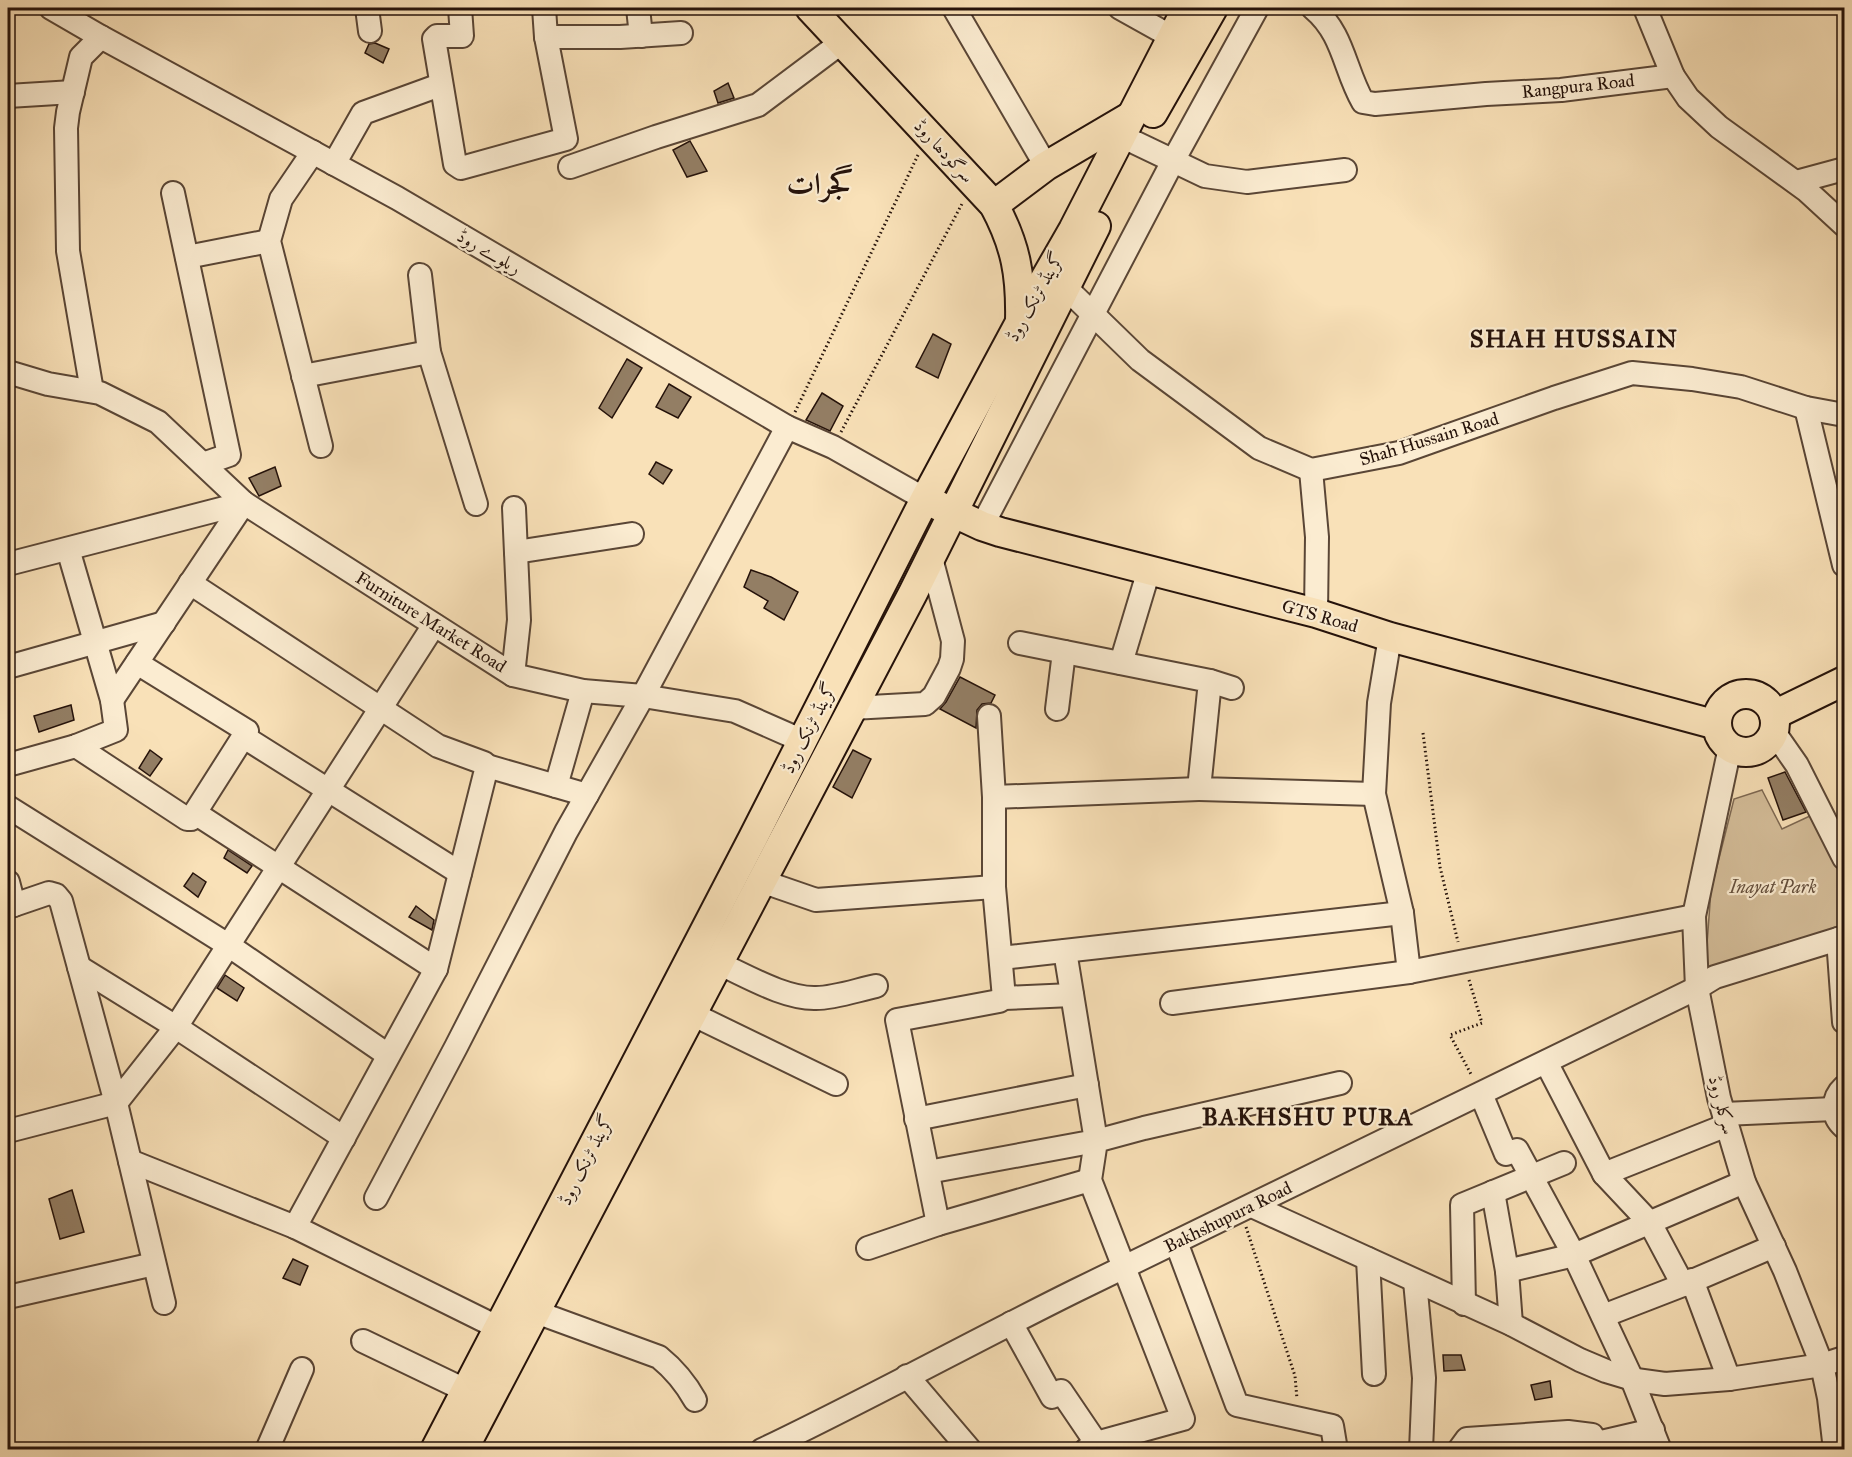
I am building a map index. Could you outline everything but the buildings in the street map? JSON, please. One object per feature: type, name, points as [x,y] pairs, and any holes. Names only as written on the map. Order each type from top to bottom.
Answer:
[{"type":"main road","name":"سرگودھا روڈ","points":[[810,8],[994,205],[1012,243],[1020,290],[1019,324]]},
{"type":"main road","name":"گرینڈ ٹرنک روڈ","points":[[463,1449],[537,1312],[612,1138],[803,741],[926,499],[1019,324],[1073,230],[1186,8]]},
{"type":"main road","name":"گرینڈ ٹرنک روڈ","points":[[435,1449],[499,1328],[612,1138],[692,1014],[930,558],[1136,143],[1213,8]]},
{"type":"main road","points":[[994,205],[1046,166],[1131,116]]},
{"type":"main road","name":"GTS Road","points":[[926,499],[952,514],[982,526],[1316,613],[1724,736]]},
{"type":"main road","points":[[1774,724],[1845,681]]},
{"type":"main road","points":[[1755,695],[1770,706],[1774,724],[1770,740],[1755,751],[1738,751],[1724,736],[1722,707],[1737,696],[1755,695]]},
{"type":"street","name":"ریلوے روڈ","points":[[51,8],[101,38],[397,198],[788,427],[833,447],[926,499]]},
{"type":"street","points":[[367,8],[370,31]]},
{"type":"street","points":[[460,8],[462,36],[437,36],[434,39],[455,164],[461,168],[566,139],[546,37],[544,8]]},
{"type":"street","points":[[638,8],[641,36]]},
{"type":"street","points":[[954,8],[1046,166]]},
{"type":"street","points":[[1120,8],[1172,37]]},
{"type":"street","points":[[982,526],[1092,313],[1257,8]]},
{"type":"street","name":"Rangpura Road","points":[[1313,8],[1326,18],[1339,40],[1364,102],[1375,104],[1561,90],[1673,76]]},
{"type":"street","points":[[1645,8],[1673,76],[1688,98],[1719,127],[1796,182],[1845,225]]},
{"type":"street","points":[[546,37],[641,36],[681,33]]},
{"type":"street","points":[[92,391],[68,251],[66,128],[81,57],[101,38]]},
{"type":"street","points":[[570,167],[758,105],[843,42]]},
{"type":"street","points":[[334,164],[363,113],[441,85]]},
{"type":"street","points":[[8,96],[73,92]]},
{"type":"street","points":[[1136,143],[1205,176],[1247,182],[1345,170]]},
{"type":"street","points":[[313,152],[281,199],[269,241],[321,446]]},
{"type":"street","points":[[1796,182],[1845,169]]},
{"type":"street","points":[[173,193],[229,455],[203,464]]},
{"type":"street","points":[[187,257],[269,241]]},
{"type":"street","points":[[420,275],[429,352],[476,504]]},
{"type":"street","points":[[1065,287],[1140,360],[1260,448],[1311,471],[1317,537],[1316,613]]},
{"type":"street","points":[[303,376],[429,352]]},
{"type":"street","name":"Furniture Market Road","points":[[8,372],[48,384],[100,393],[158,422],[244,503],[513,675],[583,691],[643,696],[735,711],[803,741]]},
{"type":"street","name":"Shah Hussain Road","points":[[1311,471],[1399,453],[1632,373],[1741,387],[1806,408],[1845,415]]},
{"type":"street","points":[[1806,408],[1845,565]]},
{"type":"street","points":[[376,1198],[587,795],[788,427]]},
{"type":"street","points":[[8,564],[244,503]]},
{"type":"street","points":[[112,700],[244,503]]},
{"type":"street","points":[[513,675],[519,620],[514,508]]},
{"type":"street","points":[[516,552],[632,534]]},
{"type":"street","points":[[8,765],[76,746],[116,729],[112,700],[68,549]]},
{"type":"street","points":[[852,708],[925,704],[934,696],[949,668],[953,641],[930,558]]},
{"type":"street","points":[[1121,663],[1149,570]]},
{"type":"street","points":[[190,583],[438,746],[487,766],[587,795]]},
{"type":"street","points":[[8,667],[164,623]]},
{"type":"street","points":[[8,1131],[116,1103],[176,1027],[435,625]]},
{"type":"street","points":[[1390,637],[1379,703],[1374,794],[1402,913],[1409,972]]},
{"type":"street","points":[[1020,643],[1210,681],[1232,688]]},
{"type":"street","points":[[1057,709],[1064,652]]},
{"type":"street","points":[[76,746],[187,819],[191,819],[247,733],[246,730],[136,663]]},
{"type":"street","points":[[1199,789],[1210,681]]},
{"type":"street","points":[[556,786],[583,691]]},
{"type":"street","points":[[989,716],[994,797],[994,887],[1004,998]]},
{"type":"street","points":[[1774,724],[1845,858]]},
{"type":"street","name":"سرکلر روڈ","points":[[1724,736],[1694,916],[1697,988],[1725,1119],[1744,1182],[1785,1271],[1822,1365],[1829,1398],[1835,1449]]},
{"type":"street","points":[[244,737],[460,873]]},
{"type":"street","points":[[295,1227],[436,969],[487,766]]},
{"type":"street","points":[[994,797],[1199,789],[1374,794]]},
{"type":"street","points":[[8,807],[228,945],[388,1055]]},
{"type":"street","points":[[195,813],[436,969]]},
{"type":"street","points":[[762,881],[816,900],[994,887]]},
{"type":"street","points":[[8,882],[10,906],[49,893],[56,895],[61,901],[116,1103],[164,1303]]},
{"type":"street","points":[[1001,958],[1402,913]]},
{"type":"street","points":[[1172,1003],[1409,972],[1694,916]]},
{"type":"street","points":[[1841,938],[1845,1022]]},
{"type":"street","name":"Bakhshupura Road","points":[[762,1449],[814,1425],[1011,1323],[1697,988],[1715,977],[1841,938]]},
{"type":"street","points":[[1011,1323],[1052,1397],[1061,1391],[1094,1447],[1183,1419],[1089,1180],[1096,1142],[1065,951]]},
{"type":"street","points":[[718,963],[801,998],[818,998],[876,986]]},
{"type":"street","points":[[79,967],[176,1027],[344,1138]]},
{"type":"street","points":[[938,1224],[897,1020],[999,1001],[1004,998],[1072,995]]},
{"type":"street","points":[[692,1014],[836,1084]]},
{"type":"street","points":[[1546,1062],[1604,1174],[1650,1224],[1687,1282],[1729,1379]]},
{"type":"street","points":[[928,1172],[1096,1142],[1144,1128],[1340,1083]]},
{"type":"street","points":[[916,1119],[1087,1085]]},
{"type":"street","points":[[1604,1174],[1725,1119],[1839,1118],[1837,1095],[1845,1087]]},
{"type":"street","points":[[1459,1449],[1467,1439],[1568,1432],[1592,1435],[1598,1446],[1656,1440],[1632,1379],[1574,1255],[1517,1150],[1506,1154],[1481,1094]]},
{"type":"street","points":[[130,1161],[295,1227],[499,1328]]},
{"type":"street","points":[[1464,1304],[1462,1205],[1564,1163]]},
{"type":"street","points":[[868,1248],[938,1224],[1089,1180]]},
{"type":"street","points":[[1507,1271],[1574,1255],[1744,1182]]},
{"type":"street","points":[[1493,1192],[1507,1271],[1511,1324]]},
{"type":"street","points":[[1246,1209],[1368,1259],[1511,1324],[1606,1371],[1632,1379],[1665,1384],[1729,1379],[1822,1365],[1845,1358]]},
{"type":"street","points":[[1176,1242],[1237,1405],[1332,1426],[1336,1449]]},
{"type":"street","points":[[1603,1316],[1774,1246]]},
{"type":"street","points":[[1368,1259],[1374,1374]]},
{"type":"street","points":[[8,1297],[154,1264]]},
{"type":"street","points":[[1415,1281],[1424,1378],[1421,1449]]},
{"type":"street","points":[[537,1312],[659,1357],[685,1382],[695,1401]]},
{"type":"street","points":[[363,1341],[467,1391]]},
{"type":"street","points":[[267,1449],[302,1369]]},
{"type":"street","points":[[907,1376],[970,1449]]},
{"type":"path","points":[[788,427],[928,134]]},
{"type":"path","points":[[833,447],[974,181]]},
{"type":"path","points":[[1423,733],[1440,867],[1463,961],[1482,1023],[1450,1035],[1481,1094]]},
{"type":"path","points":[[1246,1209],[1295,1376],[1298,1419]]},
{"type":"green space","name":"Inayat Park","points":[[1762,790],[1782,829],[1812,815],[1844,873],[1844,927],[1705,971],[1711,890],[1734,799]]},
{"type":"district","name":"گجرات","points":[[820,184]]},
{"type":"district","name":"SHAH HUSSAIN","points":[[1574,339]]},
{"type":"district","name":"BAKHSHU PURA","points":[[1308,1117]]}]
